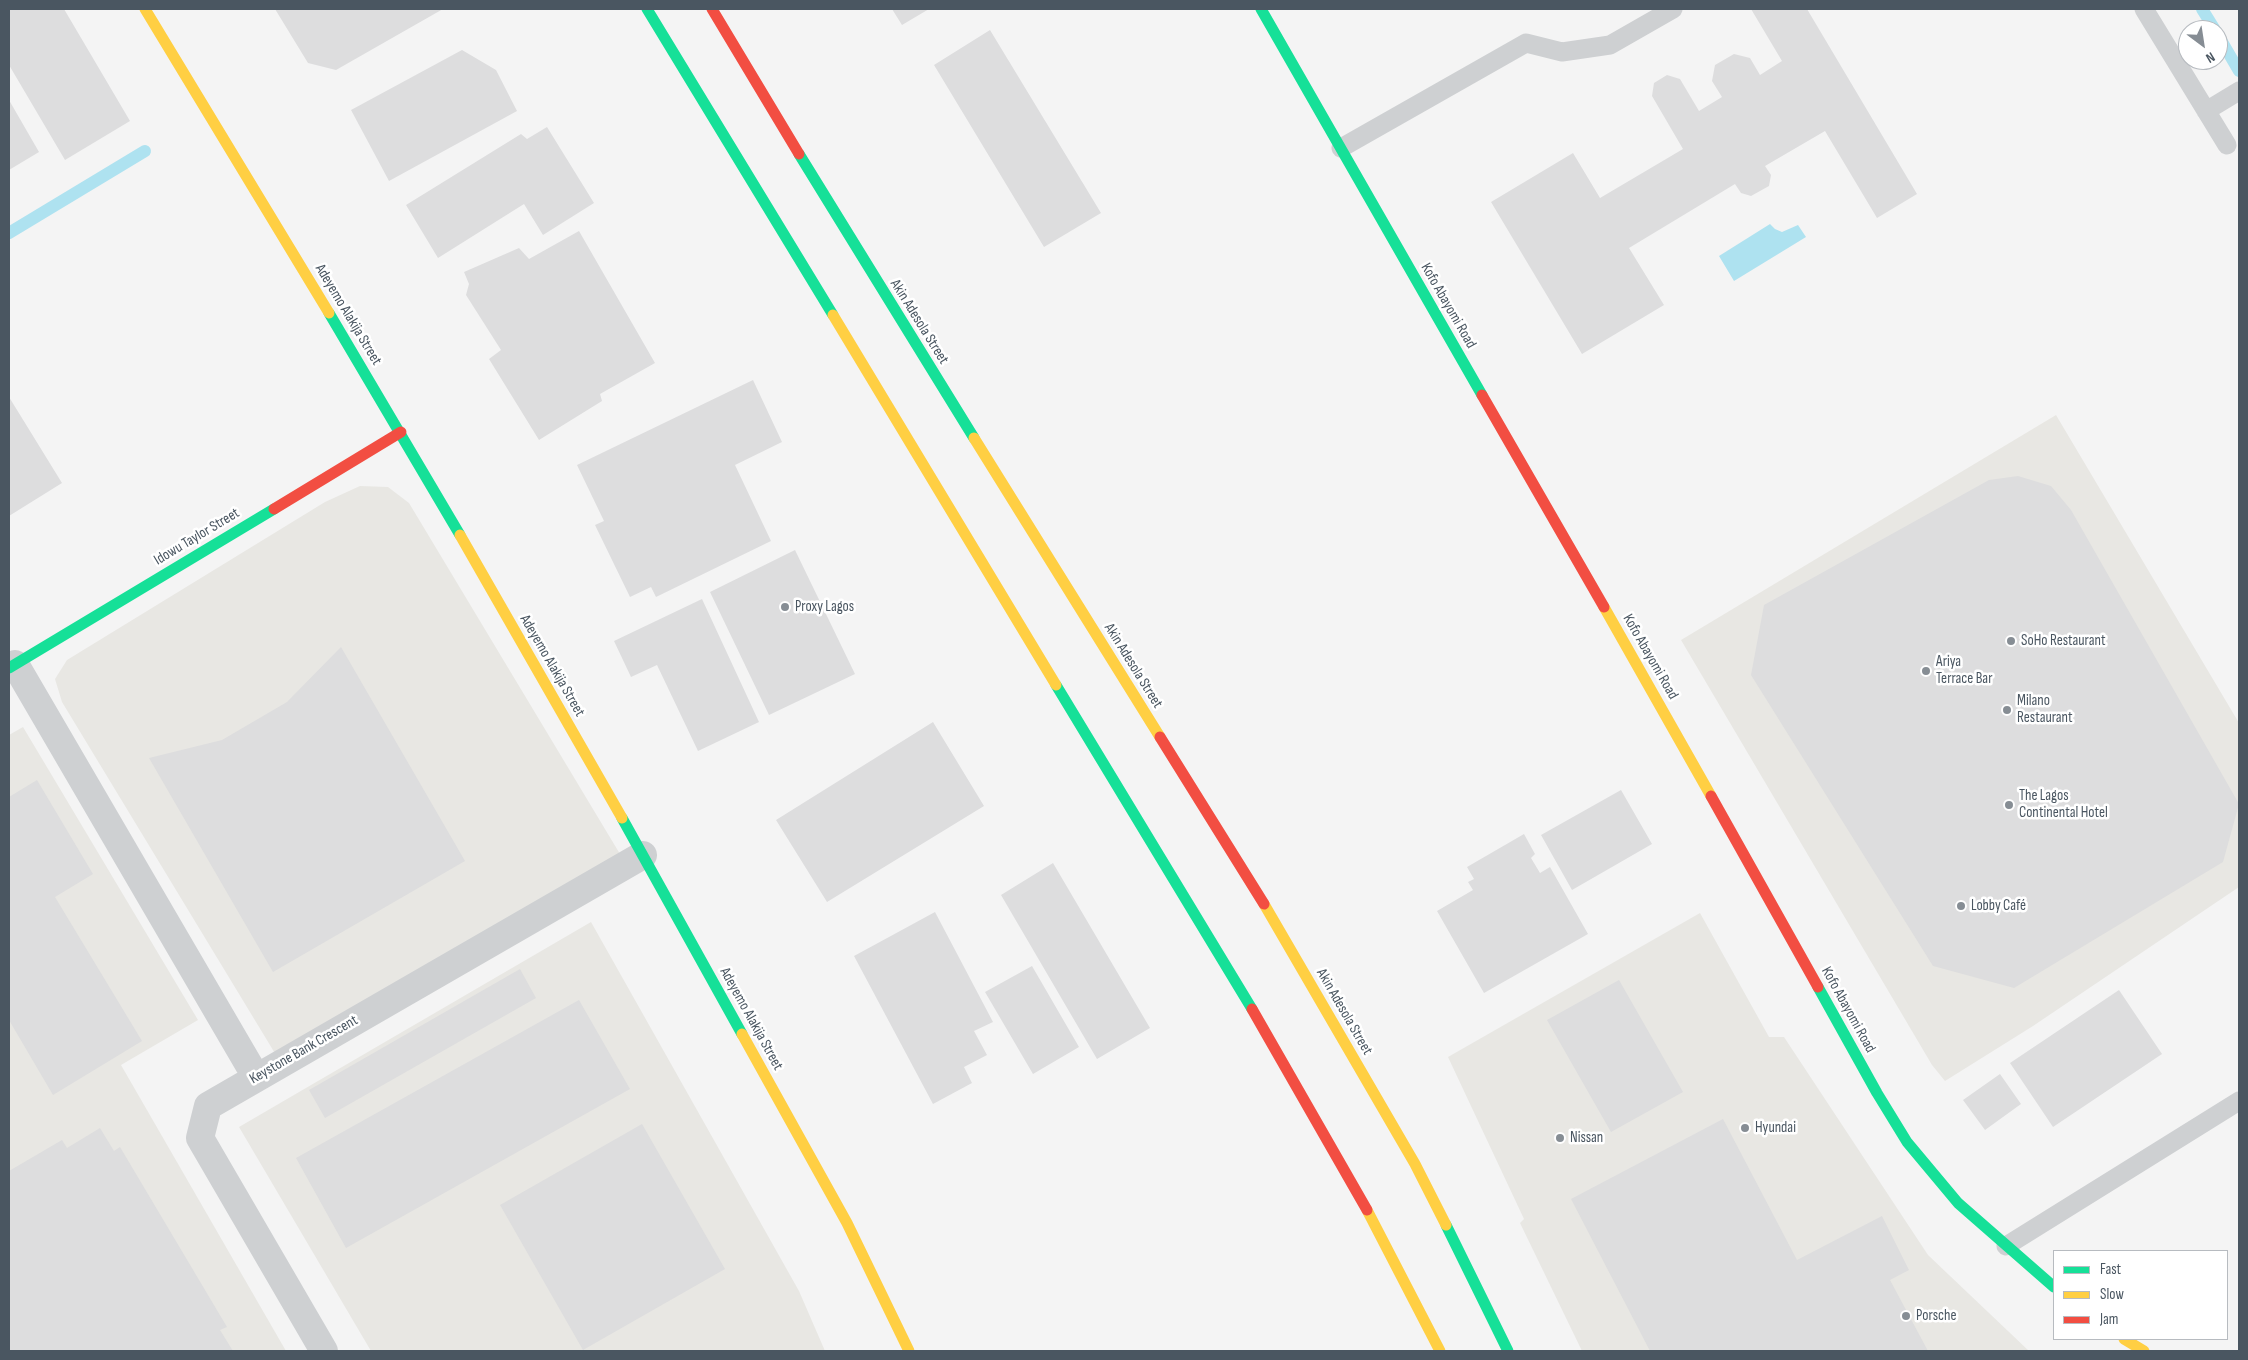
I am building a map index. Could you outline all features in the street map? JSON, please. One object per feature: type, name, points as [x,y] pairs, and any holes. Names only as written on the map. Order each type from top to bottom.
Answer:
[{"type":"main road","name":"Adeyemo Alakija Street","points":[[145,9],[401,432],[643,855],[847,1223],[908,1351]]},
{"type":"main road","points":[[647,9],[1242,991],[1353,1183],[1440,1351]]},
{"type":"main road","name":"Akin Adesola Street","points":[[712,9],[840,223],[1283,935],[1415,1164],[1508,1351]]},
{"type":"main road","name":"Kofo Abayomi Road","points":[[1261,9],[1656,696],[1877,1093],[1907,1142],[1958,1203],[2053,1286]]},
{"type":"main road","name":"Idowu Taylor Street","points":[[12,666],[401,432]]},
{"type":"main road","points":[[2126,1340],[2144,1351]]},
{"type":"street","points":[[12,666],[256,1077]]},
{"type":"street","name":"Keystone Bank Crescent","points":[[324,1351],[200,1138],[208,1106],[643,855]]},
{"type":"lane","points":[[1341,148],[1526,43],[1562,52],[1610,45],[1673,9]]},
{"type":"lane","points":[[2144,9],[2227,145]]},
{"type":"lane","points":[[2206,110],[2236,93]]},
{"type":"lane","points":[[2006,1246],[2239,1101]]},
{"type":"shaded area","name":"The Lagos Continental Hotel","points":[[2056,415],[2239,723],[2239,887],[2033,1026],[1945,1081],[1932,1065],[1681,640]]},
{"type":"shaded area","points":[[360,486],[388,487],[409,503],[620,854],[276,1055],[62,702],[55,679],[67,660],[325,502]]},
{"type":"shaded area","points":[[23,727],[198,1020],[121,1065],[286,1351],[9,1351],[9,735]]},
{"type":"shaded area","points":[[1700,913],[1769,1037],[1784,1037],[1928,1255],[2029,1351],[1582,1351],[1520,1223],[1524,1219],[1448,1057]]},
{"type":"shaded area","points":[[591,922],[799,1291],[825,1351],[371,1351],[239,1127]]},
{"type":"water","points":[[1770,224],[1782,232],[1798,225],[1806,237],[1734,281],[1719,256]]},
{"type":"building","points":[[9,9],[64,9],[130,121],[65,160],[9,65]]},
{"type":"building","points":[[275,9],[443,9],[336,70],[308,63]]},
{"type":"building","points":[[892,9],[929,9],[902,25]]},
{"type":"building","points":[[1751,9],[1807,9],[1917,194],[1877,218],[1825,131],[1765,166],[1771,175],[1769,186],[1751,196],[1741,193],[1735,184],[1629,248],[1664,305],[1582,354],[1491,202],[1573,153],[1600,198],[1683,149],[1652,96],[1654,83],[1667,75],[1680,79],[1699,111],[1722,97],[1712,81],[1715,65],[1734,54],[1750,58],[1760,75],[1782,61]]},
{"type":"building","points":[[990,30],[1101,213],[1044,247],[934,65]]},
{"type":"building","points":[[462,50],[496,70],[517,111],[389,181],[351,110]]},
{"type":"building","points":[[9,100],[39,152],[9,170]]},
{"type":"building","points":[[547,127],[594,203],[543,235],[524,204],[438,258],[406,205],[521,134],[527,139]]},
{"type":"building","points":[[579,231],[655,363],[600,394],[602,401],[539,440],[489,359],[501,350],[466,295],[469,284],[464,272],[519,248],[529,259]]},
{"type":"building","points":[[753,380],[782,442],[735,465],[771,541],[656,597],[651,587],[630,597],[595,525],[604,521],[577,465]]},
{"type":"building","points":[[9,397],[62,483],[9,516]]},
{"type":"building","name":"The Lagos Continental Hotel","points":[[2018,476],[2051,486],[2071,510],[2239,804],[2223,862],[2014,988],[1933,966],[1751,675],[1764,605],[1989,480]]},
{"type":"building","points":[[795,550],[855,674],[769,715],[710,592]]},
{"type":"building","points":[[702,599],[759,722],[698,751],[657,665],[631,677],[614,641]]},
{"type":"building","points":[[341,647],[465,861],[273,972],[149,758],[222,740],[287,702]]},
{"type":"building","points":[[933,722],[984,806],[827,902],[776,820]]},
{"type":"building","points":[[37,780],[93,874],[55,897],[142,1041],[53,1095],[9,1020],[9,797]]},
{"type":"building","points":[[1621,790],[1652,844],[1572,890],[1541,835]]},
{"type":"building","points":[[1524,834],[1535,854],[1531,858],[1540,873],[1550,867],[1588,934],[1484,993],[1437,911],[1473,890],[1468,882],[1474,879],[1467,867]]},
{"type":"building","points":[[1053,863],[1150,1028],[1097,1059],[1001,895]]},
{"type":"building","points":[[935,912],[993,1022],[974,1031],[987,1055],[964,1067],[972,1083],[933,1104],[854,956]]},
{"type":"building","points":[[1032,966],[1079,1047],[1033,1074],[985,992]]},
{"type":"building","points":[[520,969],[536,998],[325,1118],[309,1090]]},
{"type":"building","points":[[1619,980],[1683,1092],[1611,1132],[1547,1020]]},
{"type":"building","points":[[2119,990],[2162,1054],[2053,1127],[2010,1063]]},
{"type":"building","points":[[579,1000],[630,1089],[346,1248],[296,1158]]},
{"type":"building","points":[[2000,1074],[2021,1104],[1985,1130],[1963,1100]]},
{"type":"building","points":[[1723,1119],[1797,1260],[1882,1216],[1909,1270],[1890,1280],[1928,1351],[1650,1351],[1571,1199]]},
{"type":"building","points":[[642,1124],[725,1269],[583,1350],[500,1205]]},
{"type":"building","points":[[100,1128],[114,1151],[120,1147],[227,1327],[220,1330],[233,1351],[9,1351],[9,1171],[62,1140],[67,1148]]},
{"type":"waterway","points":[[2202,9],[2209,20]]},
{"type":"waterway","points":[[2228,52],[2239,71]]},
{"type":"waterway","points":[[9,233],[145,151]]},
{"type":"traffic: fast","points":[[647,9],[833,315]]},
{"type":"traffic: fast","points":[[1261,9],[1482,395]]},
{"type":"traffic: fast","points":[[799,154],[974,438]]},
{"type":"traffic: fast","points":[[329,313],[460,535]]},
{"type":"traffic: fast","points":[[9,668],[274,509]]},
{"type":"traffic: fast","points":[[1056,685],[1252,1009]]},
{"type":"traffic: fast","points":[[622,818],[742,1034]]},
{"type":"traffic: fast","points":[[1818,987],[1877,1093],[1907,1142],[1958,1203],[2053,1286]]},
{"type":"traffic: fast","points":[[1446,1225],[1508,1351]]},
{"type":"traffic: slow","points":[[145,9],[329,313]]},
{"type":"traffic: slow","points":[[833,315],[1056,685]]},
{"type":"traffic: slow","points":[[974,438],[1160,737]]},
{"type":"traffic: slow","points":[[460,535],[622,818]]},
{"type":"traffic: slow","points":[[1604,607],[1711,796]]},
{"type":"traffic: slow","points":[[1264,904],[1415,1164],[1446,1225]]},
{"type":"traffic: slow","points":[[742,1034],[847,1223],[909,1351]]},
{"type":"traffic: slow","points":[[1367,1210],[1440,1351]]},
{"type":"traffic: slow","points":[[2126,1340],[2144,1351]]},
{"type":"traffic: jam","points":[[712,9],[799,154]]},
{"type":"traffic: jam","points":[[1482,395],[1604,607]]},
{"type":"traffic: jam","points":[[274,509],[401,432]]},
{"type":"traffic: jam","points":[[1160,737],[1264,904]]},
{"type":"traffic: jam","points":[[1711,796],[1818,987]]},
{"type":"traffic: jam","points":[[1252,1009],[1367,1210]]},
{"type":"place","name":"Proxy Lagos","points":[[785,607]]},
{"type":"place","name":"SoHo Restaurant","points":[[2011,641]]},
{"type":"place","name":"Ariya Terrace Bar","points":[[1926,671]]},
{"type":"place","name":"Milano Restaurant","points":[[2007,710]]},
{"type":"place","name":"The Lagos Continental Hotel","points":[[2009,805]]},
{"type":"place","name":"Lobby Café","points":[[1961,906]]},
{"type":"place","name":"Hyundai","points":[[1745,1128]]},
{"type":"place","name":"Nissan","points":[[1560,1138]]},
{"type":"place","name":"Porsche","points":[[1906,1316]]}]
